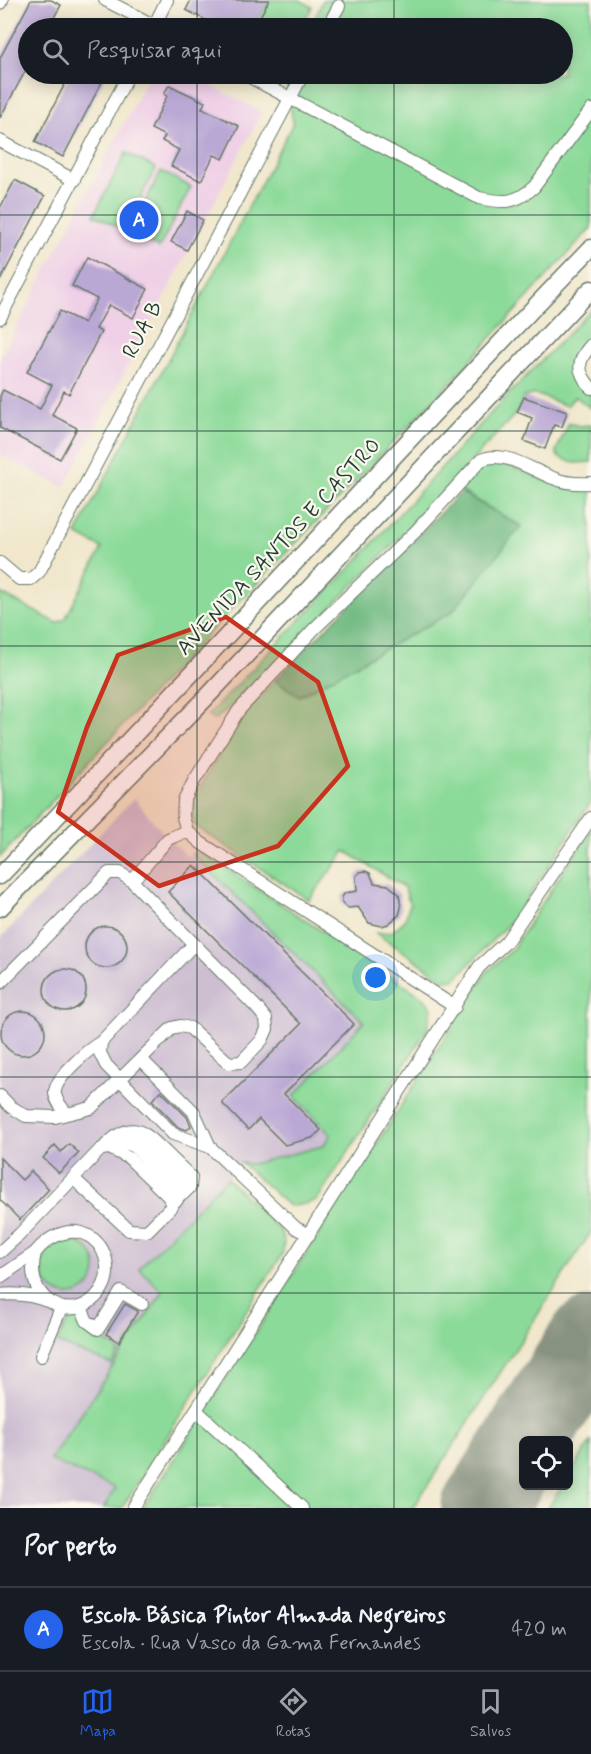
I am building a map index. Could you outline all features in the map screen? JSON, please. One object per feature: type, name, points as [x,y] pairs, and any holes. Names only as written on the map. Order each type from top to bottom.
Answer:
[{"type":"main road","name":"AVENIDA SANTOS E CASTRO","points":[[0,876],[591,248]]},
{"type":"main road","points":[[0,908],[204,700],[591,289]]},
{"type":"street","points":[[105,0],[137,18]]},
{"type":"street","points":[[160,18],[168,0]]},
{"type":"street","points":[[332,18],[339,6]]},
{"type":"street","points":[[1,313],[124,84]]},
{"type":"street","points":[[263,84],[479,198],[497,202],[511,202],[524,196],[534,187],[591,110]]},
{"type":"street","name":"RUA B","points":[[0,563],[19,579],[31,579],[39,572],[298,84]]},
{"type":"street","points":[[0,141],[74,180]]},
{"type":"street","points":[[591,345],[582,357],[580,367],[582,377],[591,388]]},
{"type":"street","points":[[454,1006],[201,843],[187,831],[183,817],[184,801],[239,710],[314,629],[416,531],[481,460],[492,455],[506,458],[555,479],[577,484],[591,483]]},
{"type":"street","points":[[133,1508],[479,968],[506,942],[527,914],[591,818]]},
{"type":"street","points":[[132,881],[168,839],[187,831]]},
{"type":"street","points":[[0,983],[109,873],[120,873],[132,881],[257,1008],[266,1019],[267,1029],[262,1040],[241,1062],[229,1063],[190,1028],[180,1026],[172,1028],[91,1108],[55,1117],[26,1116],[11,1107],[0,1095]]},
{"type":"street","points":[[67,1114],[55,1095],[55,1086],[86,1052],[102,1042],[194,944]]},
{"type":"street","points":[[102,1042],[100,1053],[106,1065],[173,1134],[210,1147]]},
{"type":"street","points":[[141,1059],[194,1112],[210,1147],[296,1228],[309,1234]]},
{"type":"street","points":[[0,1252],[113,1138],[127,1136],[139,1138],[185,1184],[178,1200],[147,1231],[129,1230],[74,1179]]},
{"type":"street","points":[[100,1149],[109,1148],[129,1158],[169,1197],[178,1200]]},
{"type":"street","points":[[0,1276],[35,1253],[53,1236],[69,1232],[81,1233],[98,1244],[103,1251],[107,1274],[102,1289],[94,1299],[81,1307],[55,1305],[29,1296],[0,1295]]},
{"type":"street","points":[[35,1253],[36,1287],[42,1296],[55,1305]]},
{"type":"street","points":[[81,1307],[87,1321],[98,1329],[121,1292],[142,1304]]},
{"type":"street","points":[[41,1356],[55,1305]]},
{"type":"street","points":[[196,1410],[303,1508]]},
{"type":"highlighted area","points":[[226,617],[318,682],[348,766],[278,846],[159,886],[58,812],[87,727],[118,655]]},
{"type":"shaded area","points":[[145,84],[208,84],[262,112],[64,487],[0,454],[0,358]]},
{"type":"shaded area","points":[[134,798],[168,839],[187,856],[192,853],[365,1023],[294,1095],[331,1136],[323,1146],[252,1164],[241,1164],[139,1268],[163,1292],[50,1460],[115,1488],[104,1508],[0,1508],[0,939]]},
{"type":"green space","points":[[269,0],[300,0],[312,7],[306,18],[259,18]]},
{"type":"green space","points":[[323,0],[591,0],[591,228],[447,386],[206,636],[0,857],[0,593],[57,623],[65,619],[102,548],[76,534],[293,123],[287,84],[573,84],[573,18],[315,18]]},
{"type":"green space","points":[[126,153],[156,168],[124,230],[94,215]]},
{"type":"green space","points":[[161,171],[191,187],[159,248],[129,233]]},
{"type":"green space","points":[[591,310],[591,339],[574,354],[576,378],[591,393],[591,409],[575,396],[567,406],[535,394],[524,397],[517,412],[420,517],[242,698],[214,720],[207,716],[353,565],[502,401]]},
{"type":"green space","points":[[569,423],[579,426],[591,425],[591,462],[574,463],[558,457],[556,451]]},
{"type":"green space","points":[[494,460],[557,485],[591,486],[591,802],[515,917],[455,979],[445,980],[376,933],[392,932],[405,920],[410,904],[404,887],[345,851],[309,900],[195,826],[191,814],[192,801],[245,711],[275,680],[299,696],[452,612],[520,526],[458,489],[485,463]]},
{"type":"green space","points":[[462,493],[521,526],[452,612],[299,696],[275,680],[454,499]]},
{"type":"green space","points":[[591,829],[591,1232],[413,1508],[143,1508],[487,972],[511,951]]},
{"type":"green space","points":[[201,852],[423,997],[432,1008],[427,1030],[317,1200],[306,1204],[289,1206],[241,1163],[252,1164],[323,1146],[331,1135],[294,1096],[364,1022],[192,853]]},
{"type":"green space","points":[[227,1178],[280,1230],[284,1240],[283,1253],[122,1508],[104,1508],[115,1488],[50,1460],[163,1292],[139,1268]]},
{"type":"green space","points":[[64,1241],[74,1241],[84,1245],[92,1253],[96,1268],[92,1283],[84,1291],[74,1295],[64,1295],[54,1291],[46,1283],[42,1273],[42,1263],[46,1253],[54,1245]]},
{"type":"green space","points":[[69,1319],[80,1319],[84,1327],[120,1351],[112,1364],[57,1343]]},
{"type":"green space","points":[[591,1441],[591,1508],[548,1508],[559,1490],[573,1490],[573,1470]]},
{"type":"building","points":[[31,0],[51,0],[61,5],[54,18],[21,18]]},
{"type":"building","points":[[191,0],[269,0],[259,18],[202,18],[186,10]]},
{"type":"building","points":[[18,24],[18,84],[0,118],[0,58]]},
{"type":"building","points":[[65,84],[101,84],[63,157],[35,142]]},
{"type":"building","points":[[169,85],[205,102],[202,108],[239,126],[223,159],[214,155],[201,181],[171,166],[179,150],[162,141],[165,136],[151,129],[167,96],[164,94]]},
{"type":"building","points":[[15,180],[45,196],[0,281],[0,208]]},
{"type":"building","points":[[187,211],[203,220],[187,250],[171,242]]},
{"type":"building","points":[[87,257],[148,289],[133,318],[109,305],[96,329],[101,332],[69,394],[64,391],[52,415],[77,428],[60,459],[0,428],[0,396],[3,390],[40,409],[52,385],[27,372],[60,311],[84,323],[97,299],[72,286]]},
{"type":"building","points":[[524,397],[567,412],[562,427],[554,425],[545,449],[524,441],[532,418],[517,412]]},
{"type":"building","points":[[194,865],[354,1024],[284,1094],[321,1130],[312,1138],[285,1145],[259,1119],[248,1130],[222,1103],[301,1024],[168,892]]},
{"type":"building","points":[[365,871],[370,873],[374,883],[388,885],[399,894],[401,908],[399,915],[388,924],[382,926],[369,923],[358,907],[348,908],[342,903],[345,893],[357,891],[356,876]]},
{"type":"building","points":[[106,926],[121,932],[127,947],[121,962],[106,968],[91,962],[85,947],[91,932]]},
{"type":"building","points":[[65,969],[73,970],[80,975],[85,982],[85,998],[80,1005],[73,1010],[65,1011],[57,1010],[50,1005],[45,998],[44,990],[45,982],[50,975],[57,970]]},
{"type":"building","points":[[23,1011],[38,1018],[45,1033],[38,1048],[23,1055],[8,1048],[1,1033],[8,1018]]},
{"type":"building","points":[[161,1091],[187,1117],[191,1126],[187,1130],[178,1127],[152,1100]]},
{"type":"building","points":[[69,1144],[79,1153],[59,1173],[43,1158],[55,1145],[61,1152]]},
{"type":"building","points":[[0,1158],[22,1180],[31,1171],[49,1189],[20,1220],[0,1200]]},
{"type":"building","points":[[125,1304],[138,1311],[119,1342],[106,1334]]},
{"type":"runway","points":[[529,1436],[591,1339]]},
{"type":"runway","points":[[483,1508],[519,1452]]},
{"type":"place","name":"Escola Básica Pintor Almada Negreiros","points":[[139,220]]}]
